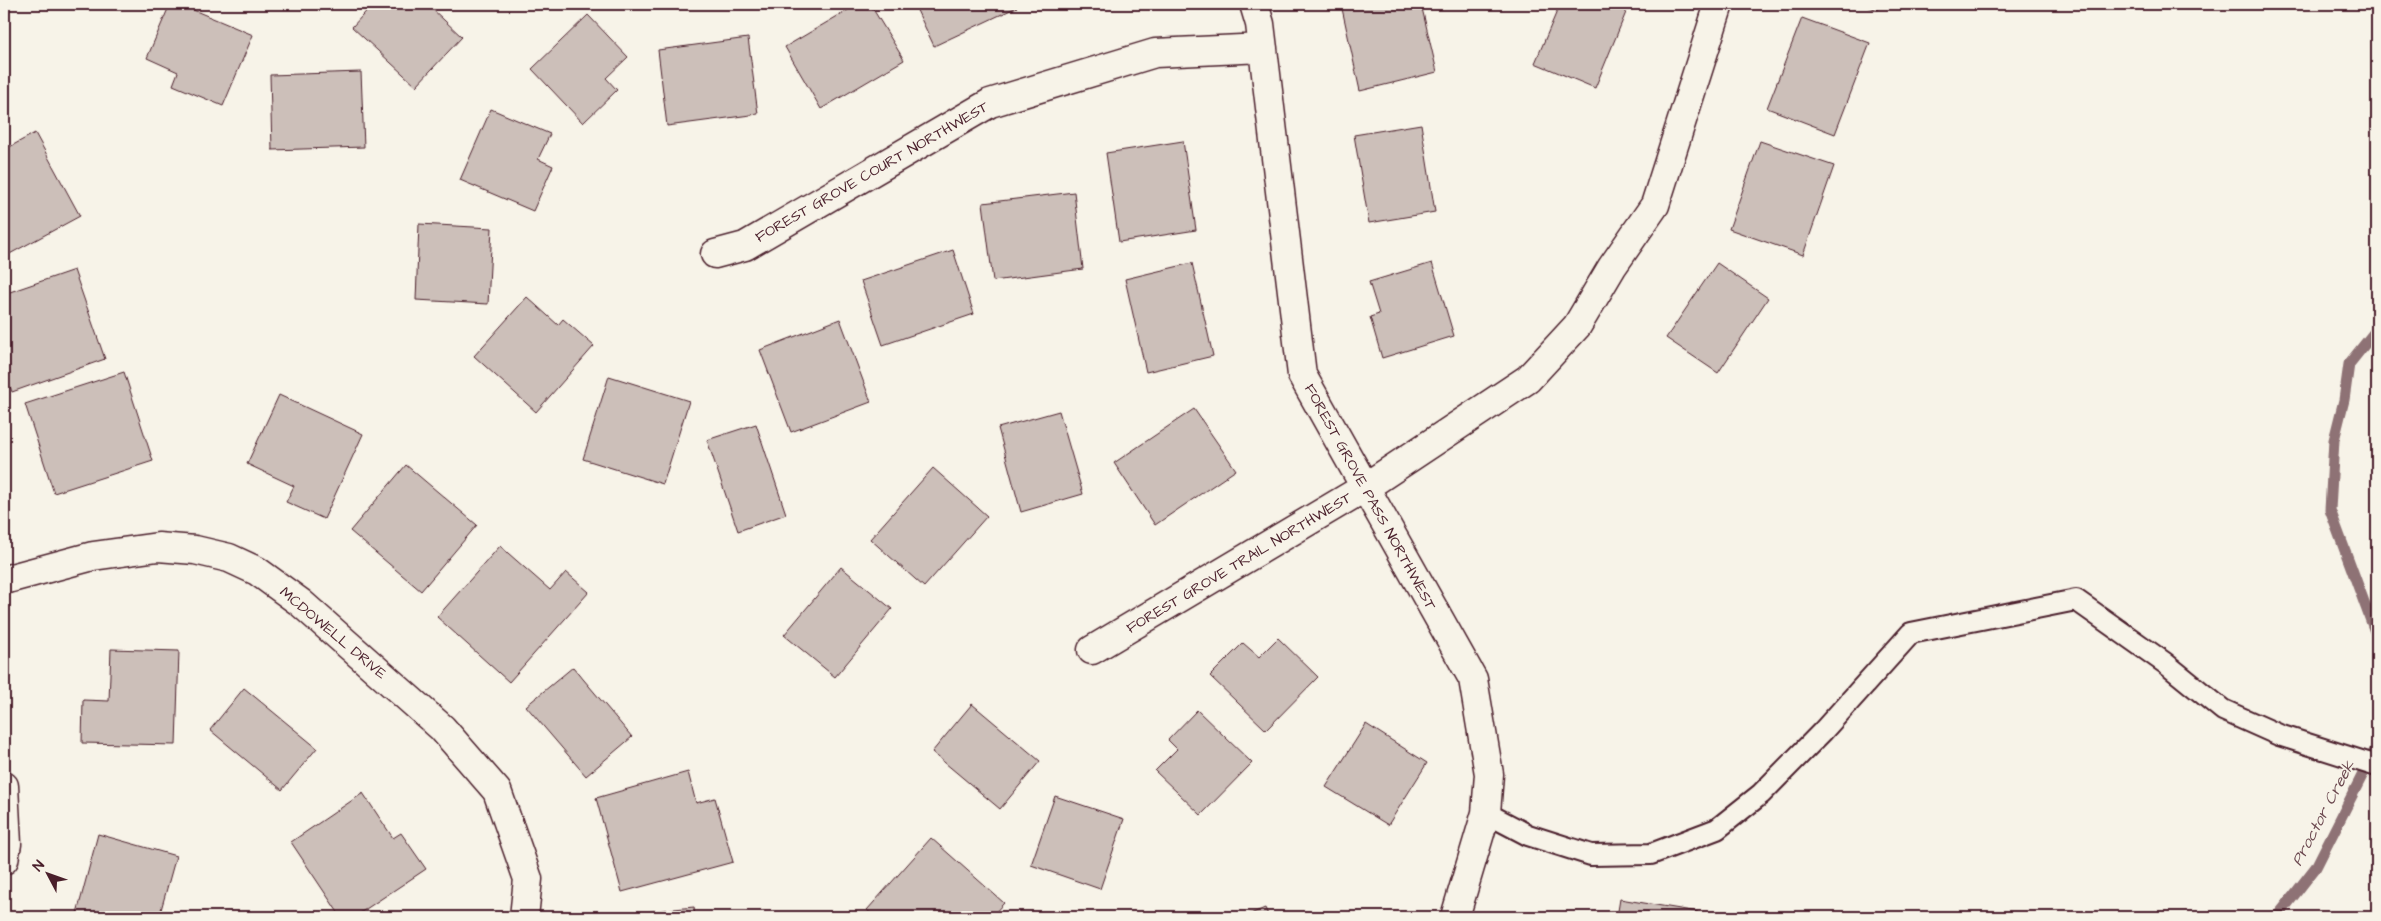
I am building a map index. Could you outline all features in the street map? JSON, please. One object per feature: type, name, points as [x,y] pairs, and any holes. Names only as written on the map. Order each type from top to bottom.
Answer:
[{"type":"street","name":"FOREST GROVE PASS NORTHWEST","points":[[1254,4],[1263,48],[1302,375],[1473,679],[1489,774],[1486,814],[1455,917]]},
{"type":"street","name":"FOREST GROVE TRAIL NORTHWEST","points":[[1092,650],[1364,488],[1528,379],[1577,326],[1612,267],[1655,205],[1719,4]]},
{"type":"street","name":"FOREST GROVE COURT NORTHWEST","points":[[715,254],[745,246],[990,103],[1155,53],[1263,48]]},
{"type":"street","name":"MCDOWELL DRIVE","points":[[4,580],[93,556],[158,547],[195,550],[229,558],[257,571],[301,603],[442,728],[497,792],[528,879],[524,917]]},
{"type":"street","points":[[4,786],[7,844],[4,860]]},
{"type":"lane","points":[[1486,814],[1528,835],[1591,855],[1651,854],[1717,829],[1761,794],[1823,731],[1911,633],[2076,600],[2165,663],[2223,710],[2279,735],[2377,766]]},
{"type":"building","points":[[170,4],[179,4],[253,35],[223,106],[173,85],[178,72],[147,58]]},
{"type":"building","points":[[373,4],[427,4],[462,37],[416,86],[352,27]]},
{"type":"building","points":[[858,4],[870,4],[904,60],[821,109],[785,47]]},
{"type":"building","points":[[914,4],[1015,4],[1017,7],[934,46]]},
{"type":"building","points":[[1341,4],[1421,4],[1437,72],[1360,91]]},
{"type":"building","points":[[1560,4],[1629,5],[1595,88],[1535,63]]},
{"type":"building","points":[[1861,4],[1880,4],[1878,10]]},
{"type":"building","points":[[588,15],[628,57],[606,78],[617,90],[583,123],[532,69]]},
{"type":"building","points":[[1802,18],[1870,43],[1835,134],[1767,108]]},
{"type":"building","points":[[748,38],[758,114],[667,126],[658,50]]},
{"type":"building","points":[[361,72],[364,147],[272,150],[270,75]]},
{"type":"building","points":[[491,109],[550,134],[538,159],[553,166],[533,211],[460,180]]},
{"type":"building","points":[[1421,124],[1435,212],[1369,223],[1354,135]]},
{"type":"building","points":[[35,133],[80,216],[4,257],[4,150]]},
{"type":"building","points":[[1183,141],[1196,230],[1119,242],[1106,153]]},
{"type":"building","points":[[1760,141],[1834,166],[1803,255],[1729,229]]},
{"type":"building","points":[[1074,192],[1083,269],[993,281],[983,203]]},
{"type":"building","points":[[419,224],[492,228],[488,304],[416,300]]},
{"type":"building","points":[[953,250],[974,314],[883,345],[861,281]]},
{"type":"building","points":[[1192,263],[1213,356],[1146,372],[1125,279]]},
{"type":"building","points":[[1432,263],[1454,336],[1382,358],[1370,317],[1379,314],[1369,282]]},
{"type":"building","points":[[1717,263],[1768,298],[1718,373],[1666,338]]},
{"type":"building","points":[[74,270],[105,359],[12,392],[4,369],[4,294]]},
{"type":"building","points":[[527,297],[558,325],[563,319],[594,346],[536,412],[474,356]]},
{"type":"building","points":[[840,319],[871,402],[791,432],[760,350]]},
{"type":"building","points":[[124,372],[153,461],[54,493],[25,404]]},
{"type":"building","points":[[609,376],[689,401],[663,484],[583,459]]},
{"type":"building","points":[[279,395],[363,434],[324,519],[286,502],[294,486],[247,464]]},
{"type":"building","points":[[1194,409],[1236,470],[1155,525],[1114,463]]},
{"type":"building","points":[[1059,411],[1083,494],[1021,512],[998,428]]},
{"type":"building","points":[[756,424],[786,514],[738,531],[707,440]]},
{"type":"building","points":[[406,465],[477,525],[421,591],[350,531]]},
{"type":"building","points":[[933,468],[987,516],[924,587],[870,539]]},
{"type":"building","points":[[500,546],[550,590],[566,572],[589,592],[509,682],[437,617]]},
{"type":"building","points":[[841,567],[892,609],[835,677],[784,635]]},
{"type":"building","points":[[1278,638],[1318,677],[1266,730],[1210,676],[1243,643],[1259,657]]},
{"type":"building","points":[[111,649],[179,651],[176,745],[82,743],[83,700],[109,701]]},
{"type":"building","points":[[573,667],[632,737],[586,776],[526,706]]},
{"type":"building","points":[[244,688],[317,748],[282,790],[210,730]]},
{"type":"building","points":[[972,704],[1040,761],[1000,809],[932,752]]},
{"type":"building","points":[[1197,710],[1252,763],[1201,815],[1155,771],[1177,749],[1168,740]]},
{"type":"building","points":[[1366,724],[1427,763],[1388,825],[1326,787]]},
{"type":"building","points":[[688,772],[696,803],[715,798],[733,862],[622,892],[596,798]]},
{"type":"building","points":[[363,793],[393,838],[401,833],[426,869],[354,917],[341,917],[291,842]]},
{"type":"building","points":[[1055,796],[1124,819],[1100,889],[1031,865]]},
{"type":"building","points":[[98,834],[176,856],[159,917],[76,917]]},
{"type":"building","points":[[931,838],[1004,903],[991,917],[875,917],[867,910]]},
{"type":"building","points":[[1620,899],[1698,912],[1697,917],[1617,917]]},
{"type":"building","points":[[694,907],[695,917],[644,917],[644,912]]},
{"type":"building","points":[[1265,908],[1269,917],[1243,917]]},
{"type":"waterway","name":"Proctor Creek","points":[[2377,329],[2349,364],[2344,400],[2334,440],[2330,510],[2377,637]]},
{"type":"waterway","name":"Proctor Creek","points":[[2277,917],[2316,867],[2377,746]]}]
